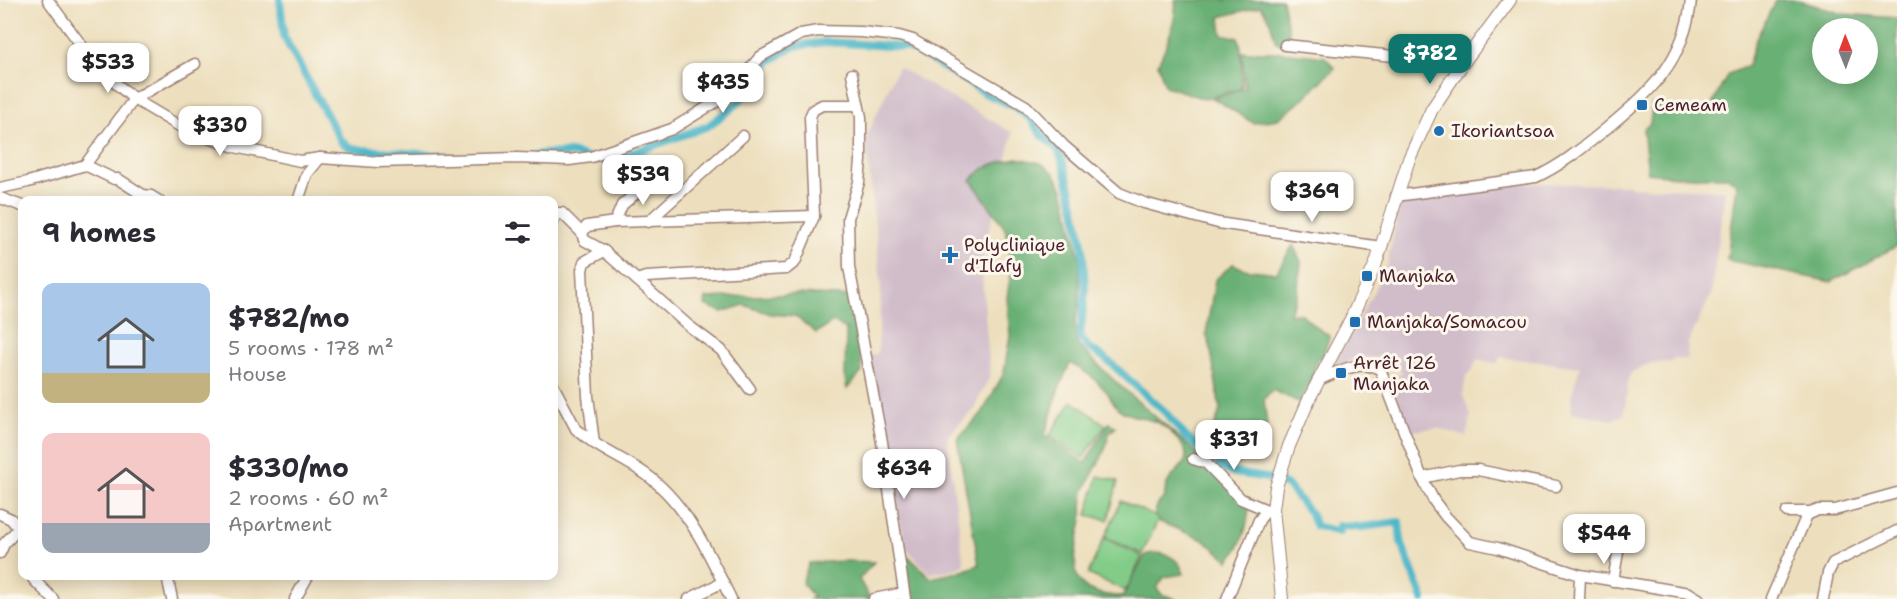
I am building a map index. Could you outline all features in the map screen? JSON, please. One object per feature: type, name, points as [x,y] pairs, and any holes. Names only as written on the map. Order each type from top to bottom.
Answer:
[{"type":"main road","points":[[1282,599],[1270,509],[1288,446],[1318,380],[1351,319],[1376,262],[1409,159],[1432,109],[1510,0]]},
{"type":"street","points":[[48,0],[98,68],[134,99],[186,130],[236,147],[300,161],[320,158],[378,162],[591,158],[672,129],[719,100],[736,85],[760,57],[801,34],[818,31],[899,36],[913,40],[1026,106],[1064,146],[1119,193],[1144,203],[1229,225],[1381,247]]},
{"type":"street","points":[[1396,196],[1536,177],[1555,169],[1634,105],[1660,80],[1685,36],[1691,0]]},
{"type":"street","points":[[1284,45],[1463,63]]},
{"type":"street","points":[[0,188],[86,165],[134,99],[195,64]]},
{"type":"street","points":[[852,74],[861,117],[861,161],[859,182],[848,218],[849,267],[882,442],[904,596],[874,599]]},
{"type":"street","points":[[637,280],[646,277],[786,269],[795,262],[814,216],[810,117],[813,110],[822,105],[858,105]]},
{"type":"street","points":[[648,222],[743,135]]},
{"type":"street","points":[[300,196],[308,174],[320,158]]},
{"type":"street","points":[[86,165],[118,179],[143,195],[152,196]]},
{"type":"street","points":[[615,222],[622,205],[654,178]]},
{"type":"street","points":[[0,198],[18,205]]},
{"type":"street","points":[[558,213],[562,213],[582,233],[584,240],[604,251],[688,327],[722,350],[750,389]]},
{"type":"street","points":[[582,233],[587,226],[615,222],[814,216]]},
{"type":"street","points":[[594,443],[588,396],[582,270],[584,262],[604,251]]},
{"type":"street","points":[[1318,380],[1340,370],[1365,364],[1380,369],[1387,382],[1422,478],[1434,501],[1470,542],[1498,548],[1580,575],[1689,593],[1699,599]]},
{"type":"street","points":[[558,395],[576,429],[659,484],[686,514],[698,531],[731,599]]},
{"type":"street","points":[[1193,459],[1206,463],[1241,499],[1270,509],[1258,520],[1227,599]]},
{"type":"street","points":[[1422,478],[1459,470],[1478,470],[1556,486]]},
{"type":"street","points":[[1786,512],[1835,510],[1897,493]]},
{"type":"street","points":[[1771,599],[1804,518],[1812,512]]},
{"type":"street","points":[[0,514],[11,519],[18,527]]},
{"type":"street","points":[[1823,599],[1828,573],[1833,563],[1897,531]]},
{"type":"street","points":[[0,553],[4,544],[18,532]]},
{"type":"street","points":[[1612,581],[1621,535]]},
{"type":"street","points":[[1579,599],[1580,575]]},
{"type":"street","points":[[34,580],[53,599]]},
{"type":"street","points":[[168,580],[172,599]]},
{"type":"street","points":[[295,599],[306,580]]},
{"type":"street","points":[[689,599],[723,582]]},
{"type":"shaded area","points":[[898,67],[1013,133],[981,263],[990,376],[973,410],[947,437],[964,564],[958,568],[930,574],[906,548],[886,454],[883,417],[869,356],[878,353],[881,283],[866,138]]},
{"type":"shaded area","points":[[1514,183],[1630,185],[1631,187],[1725,190],[1711,295],[1688,343],[1687,359],[1651,363],[1632,372],[1629,376],[1624,414],[1612,420],[1572,412],[1571,396],[1580,367],[1499,357],[1498,363],[1477,360],[1471,373],[1466,376],[1463,396],[1471,416],[1466,437],[1437,428],[1411,431],[1391,385],[1398,385],[1398,375],[1402,373],[1395,358],[1383,365],[1381,363],[1387,359],[1386,357],[1357,358],[1340,366],[1336,362],[1387,266],[1400,202],[1411,198]]},
{"type":"green space","points":[[1175,0],[1282,0],[1290,38],[1282,44],[1276,42],[1270,21],[1261,6],[1220,17],[1222,34],[1238,38],[1241,47],[1242,88],[1205,99],[1165,86],[1158,64],[1173,24]]},
{"type":"green space","points":[[1776,0],[1797,0],[1843,14],[1897,18],[1897,246],[1831,282],[1727,260],[1737,185],[1728,177],[1684,177],[1648,173],[1643,129],[1650,124],[1652,104],[1707,114],[1728,74],[1748,66],[1756,39]]},
{"type":"green space","points":[[1242,52],[1282,52],[1325,57],[1335,68],[1300,102],[1278,119],[1253,123],[1213,98],[1245,89]]},
{"type":"green space","points":[[1018,158],[1041,163],[1054,173],[1063,189],[1080,260],[1079,305],[1075,323],[1077,344],[1118,384],[1191,448],[1249,506],[1243,535],[1229,561],[1204,540],[1160,522],[1155,517],[1156,508],[1165,497],[1167,483],[1184,464],[1186,454],[1183,447],[1162,425],[1120,410],[1098,383],[1070,363],[1058,391],[1045,436],[1085,463],[1109,423],[1116,427],[1109,433],[1102,457],[1084,492],[1075,563],[1081,583],[1090,590],[1123,596],[1145,555],[1158,553],[1174,559],[1182,568],[1184,574],[1164,577],[1157,588],[1161,594],[1176,599],[912,599],[906,561],[909,557],[931,578],[979,565],[957,439],[982,413],[1004,373],[1010,335],[1007,297],[1012,266],[1005,228],[971,180],[993,164]]},
{"type":"green space","points":[[1293,245],[1301,262],[1297,296],[1289,314],[1302,314],[1313,325],[1330,336],[1322,358],[1317,358],[1301,403],[1272,390],[1264,399],[1267,425],[1256,445],[1237,464],[1209,442],[1220,410],[1210,345],[1206,334],[1215,280],[1233,264],[1244,269],[1276,273]]},
{"type":"green space","points":[[799,294],[855,297],[862,372],[847,389],[846,329],[833,322],[816,333],[795,316],[771,314],[744,305],[722,312],[705,305],[706,298]]},
{"type":"green space","points":[[1072,401],[1106,425],[1083,458],[1049,436]]},
{"type":"green space","points":[[1098,476],[1118,481],[1108,520],[1087,515]]},
{"type":"green space","points":[[1121,501],[1159,518],[1142,554],[1105,537]]},
{"type":"green space","points":[[1104,538],[1142,556],[1126,591],[1088,574]]},
{"type":"green space","points":[[874,562],[859,579],[870,599],[810,599],[813,596],[802,583],[809,563]]},
{"type":"waterway","points":[[280,0],[284,37],[341,141],[349,147],[363,150],[449,156]]},
{"type":"waterway","points":[[534,156],[573,153],[593,160],[616,159],[708,126],[737,104],[768,62],[794,46],[827,42],[905,47],[918,52],[987,94],[1012,105],[1031,119],[1042,135],[1058,149],[1064,165],[1083,249],[1085,293],[1080,337],[1088,347],[1106,359],[1165,412],[1186,437],[1224,469],[1273,479],[1288,486],[1310,513],[1316,526],[1339,532],[1339,526],[1362,527],[1399,522],[1401,542],[1423,599]]},
{"type":"place","name":"Cemeam","points":[[1642,105]]},
{"type":"place","name":"Ikoriantsoa","points":[[1439,131]]},
{"type":"place","name":"Polyclinique d'Ilafy","points":[[950,255]]},
{"type":"place","name":"Manjaka","points":[[1367,276]]},
{"type":"place","name":"Manjaka/Somacou","points":[[1355,322]]},
{"type":"place","name":"Arrêt 126 Manjaka","points":[[1341,373]]}]
